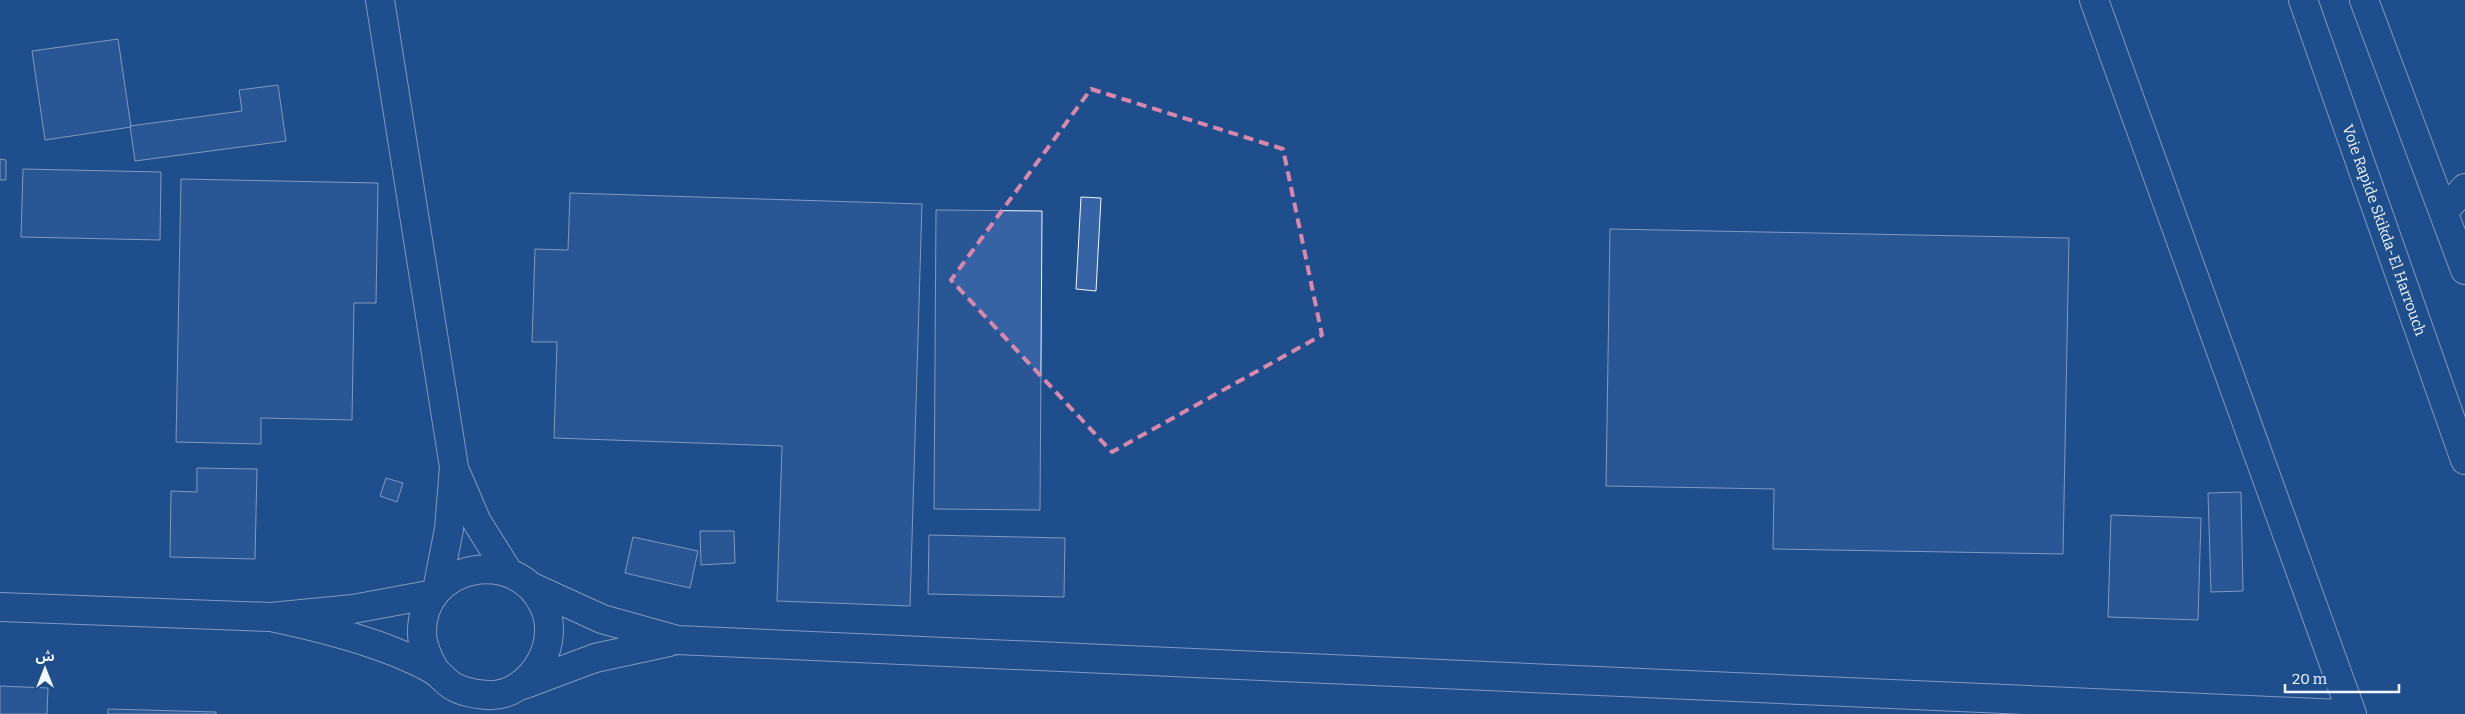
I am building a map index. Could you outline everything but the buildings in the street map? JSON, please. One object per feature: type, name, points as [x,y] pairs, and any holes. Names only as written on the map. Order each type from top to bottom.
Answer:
[{"type":"main road","points":[[380,0],[454,467],[449,529],[435,592],[425,612],[422,633],[426,653],[436,672]]},
{"type":"main road","points":[[2094,0],[2352,714]]},
{"type":"main road","name":"Voie Rapide Skikda-El Harrouch","points":[[2303,0],[2465,460]]},
{"type":"main road","points":[[2364,0],[2465,270]]},
{"type":"main road","points":[[2444,211],[2465,188]]},
{"type":"main road","points":[[454,467],[477,522],[509,573]]},
{"type":"main road","points":[[0,607],[271,618],[353,609],[435,592],[452,578],[470,570],[490,568],[509,573],[532,587],[602,619],[677,640],[2341,714]]},
{"type":"main road","points":[[271,618],[356,638],[396,653],[436,672],[451,685],[491,705],[535,672],[546,652],[550,630],[545,607],[532,587]]},
{"type":"main road","points":[[517,687],[595,658],[677,640]]},
{"type":"highlighted area","points":[[1091,89],[1283,149],[1322,335],[1112,452],[951,280]]}]
